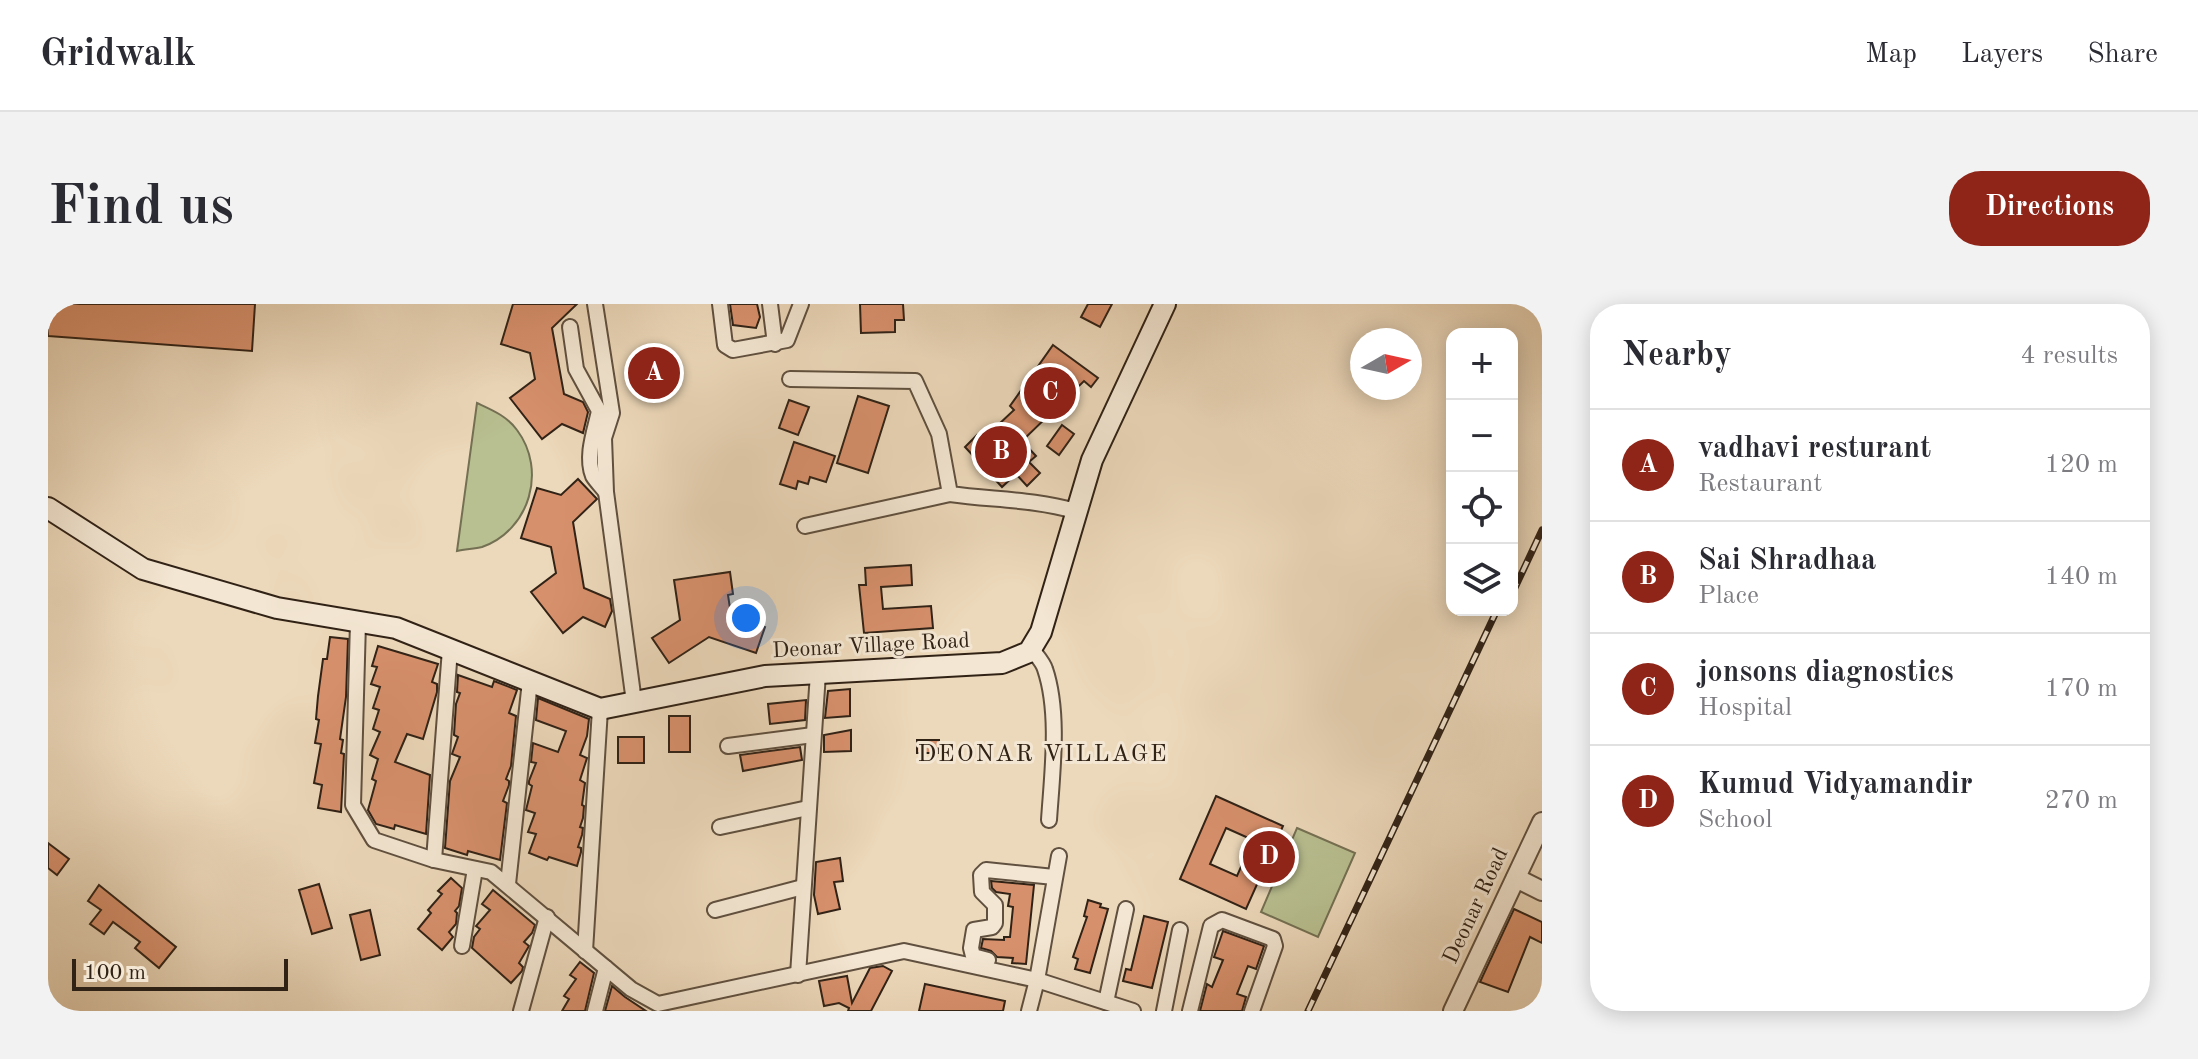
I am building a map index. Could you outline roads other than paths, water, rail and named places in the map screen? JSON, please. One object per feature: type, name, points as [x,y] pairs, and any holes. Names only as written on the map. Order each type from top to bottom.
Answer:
[{"type":"main road","points":[[1031,648],[1041,632],[1050,606],[1092,460],[1165,304]]},
{"type":"main road","points":[[48,508],[143,569],[277,608],[396,628],[600,709]]},
{"type":"main road","name":"Deonar Village Road","points":[[600,709],[765,676],[1002,663],[1029,652],[1031,648]]},
{"type":"street","points":[[595,304],[612,413],[604,438],[606,492],[634,702]]},
{"type":"street","points":[[720,304],[728,349],[787,340],[801,304]]},
{"type":"street","points":[[770,304],[775,344]]},
{"type":"street","points":[[570,327],[576,369],[599,411],[591,447],[592,464],[594,476],[606,492]]},
{"type":"street","points":[[790,379],[915,381],[939,434],[950,494]]},
{"type":"street","points":[[805,526],[950,494],[1045,502],[1075,511]]},
{"type":"street","points":[[358,622],[353,805],[374,840],[434,860],[491,872],[631,989],[658,1004],[665,1007],[904,951],[1037,980],[1133,1011]]},
{"type":"street","points":[[1031,648],[1044,666],[1051,696],[1053,762],[1049,820]]},
{"type":"street","points":[[434,860],[450,649]]},
{"type":"street","points":[[798,975],[818,673]]},
{"type":"street","points":[[508,884],[530,681]]},
{"type":"street","points":[[585,951],[600,709]]},
{"type":"street","points":[[728,746],[813,735]]},
{"type":"street","points":[[720,827],[808,808]]},
{"type":"street","name":"Deonar Road","points":[[1453,1011],[1542,822]]},
{"type":"street","points":[[1029,1011],[1059,856]]},
{"type":"street","points":[[462,946],[475,869]]},
{"type":"street","points":[[1015,965],[973,956],[974,930],[992,927],[995,923],[995,905],[982,892],[981,875],[986,870],[1054,877]]},
{"type":"street","points":[[1516,878],[1542,891]]},
{"type":"street","points":[[715,910],[803,887]]},
{"type":"street","points":[[1106,1002],[1126,909]]},
{"type":"street","points":[[521,1011],[547,917]]},
{"type":"street","points":[[1190,1011],[1211,926],[1222,920],[1273,939],[1275,946],[1252,1011]]},
{"type":"street","points":[[1164,1011],[1180,930]]},
{"type":"street","points":[[595,1011],[606,968]]},
{"type":"railway","points":[[1518,581],[1542,530]]},
{"type":"railway","points":[[1308,1011],[1494,616]]},
{"type":"place","name":"vadhavi resturant","points":[[654,373]]},
{"type":"place","name":"jonsons diagnostics","points":[[1050,393]]},
{"type":"place","name":"Sai Shradhaa","points":[[1001,452]]},
{"type":"place","name":"Kumud Vidyamandir","points":[[1269,857]]},
{"type":"district","name":"DEONAR VILLAGE","points":[[1043,755]]}]
